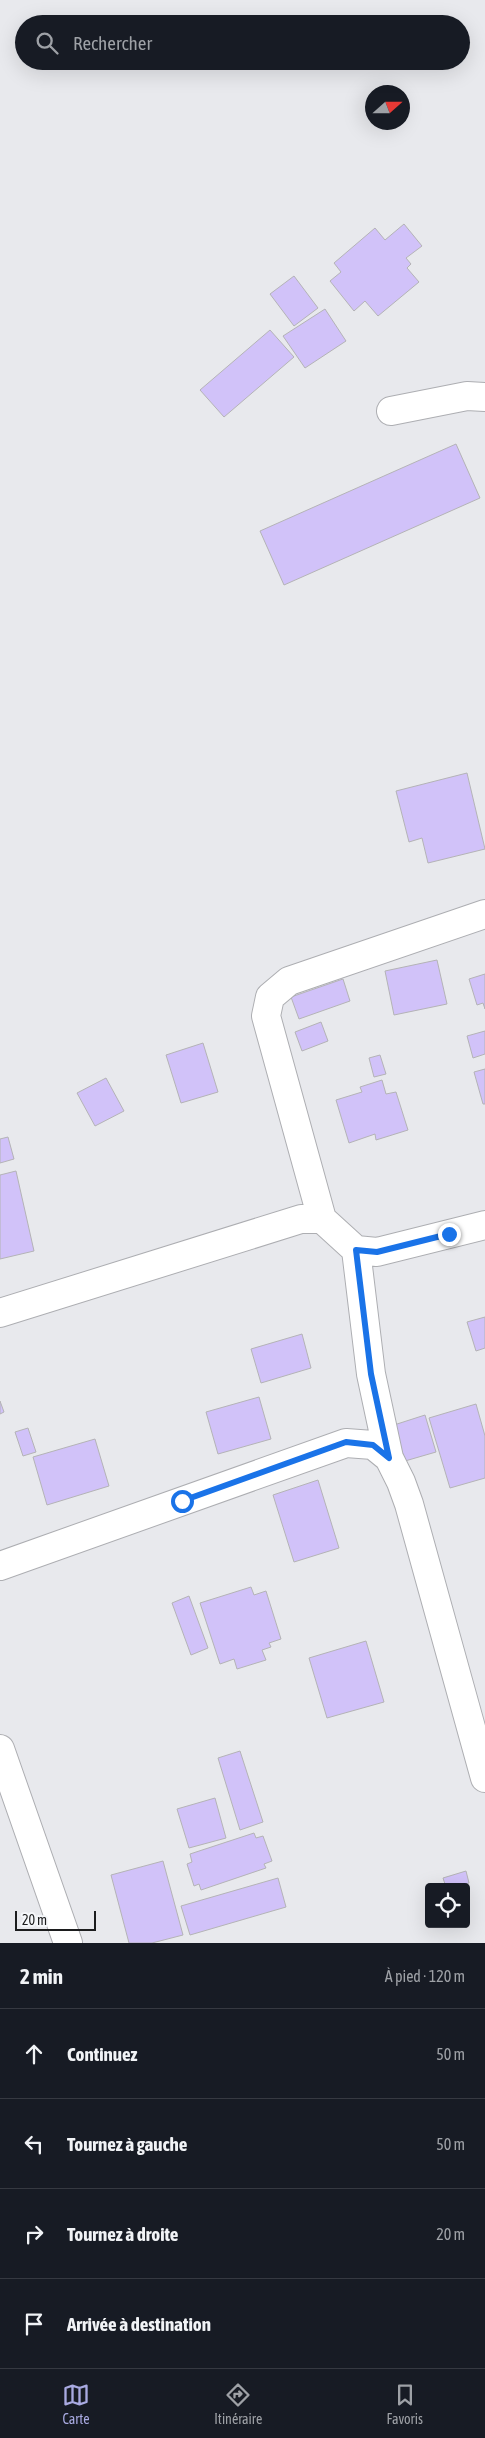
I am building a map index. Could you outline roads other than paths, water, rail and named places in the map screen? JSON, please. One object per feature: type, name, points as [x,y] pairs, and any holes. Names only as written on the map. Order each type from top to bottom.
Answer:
[{"type":"street","points":[[391,411],[467,396],[485,397]]},
{"type":"street","points":[[485,914],[289,981],[270,997],[266,1016],[322,1219],[356,1250],[377,1252],[485,1225]]},
{"type":"street","points":[[0,1313],[301,1218],[322,1219]]},
{"type":"street","points":[[356,1250],[371,1374],[389,1458],[409,1504],[485,1778]]},
{"type":"street","points":[[0,1566],[346,1442],[373,1445],[389,1458]]},
{"type":"street","points":[[0,1749],[68,1943]]}]
